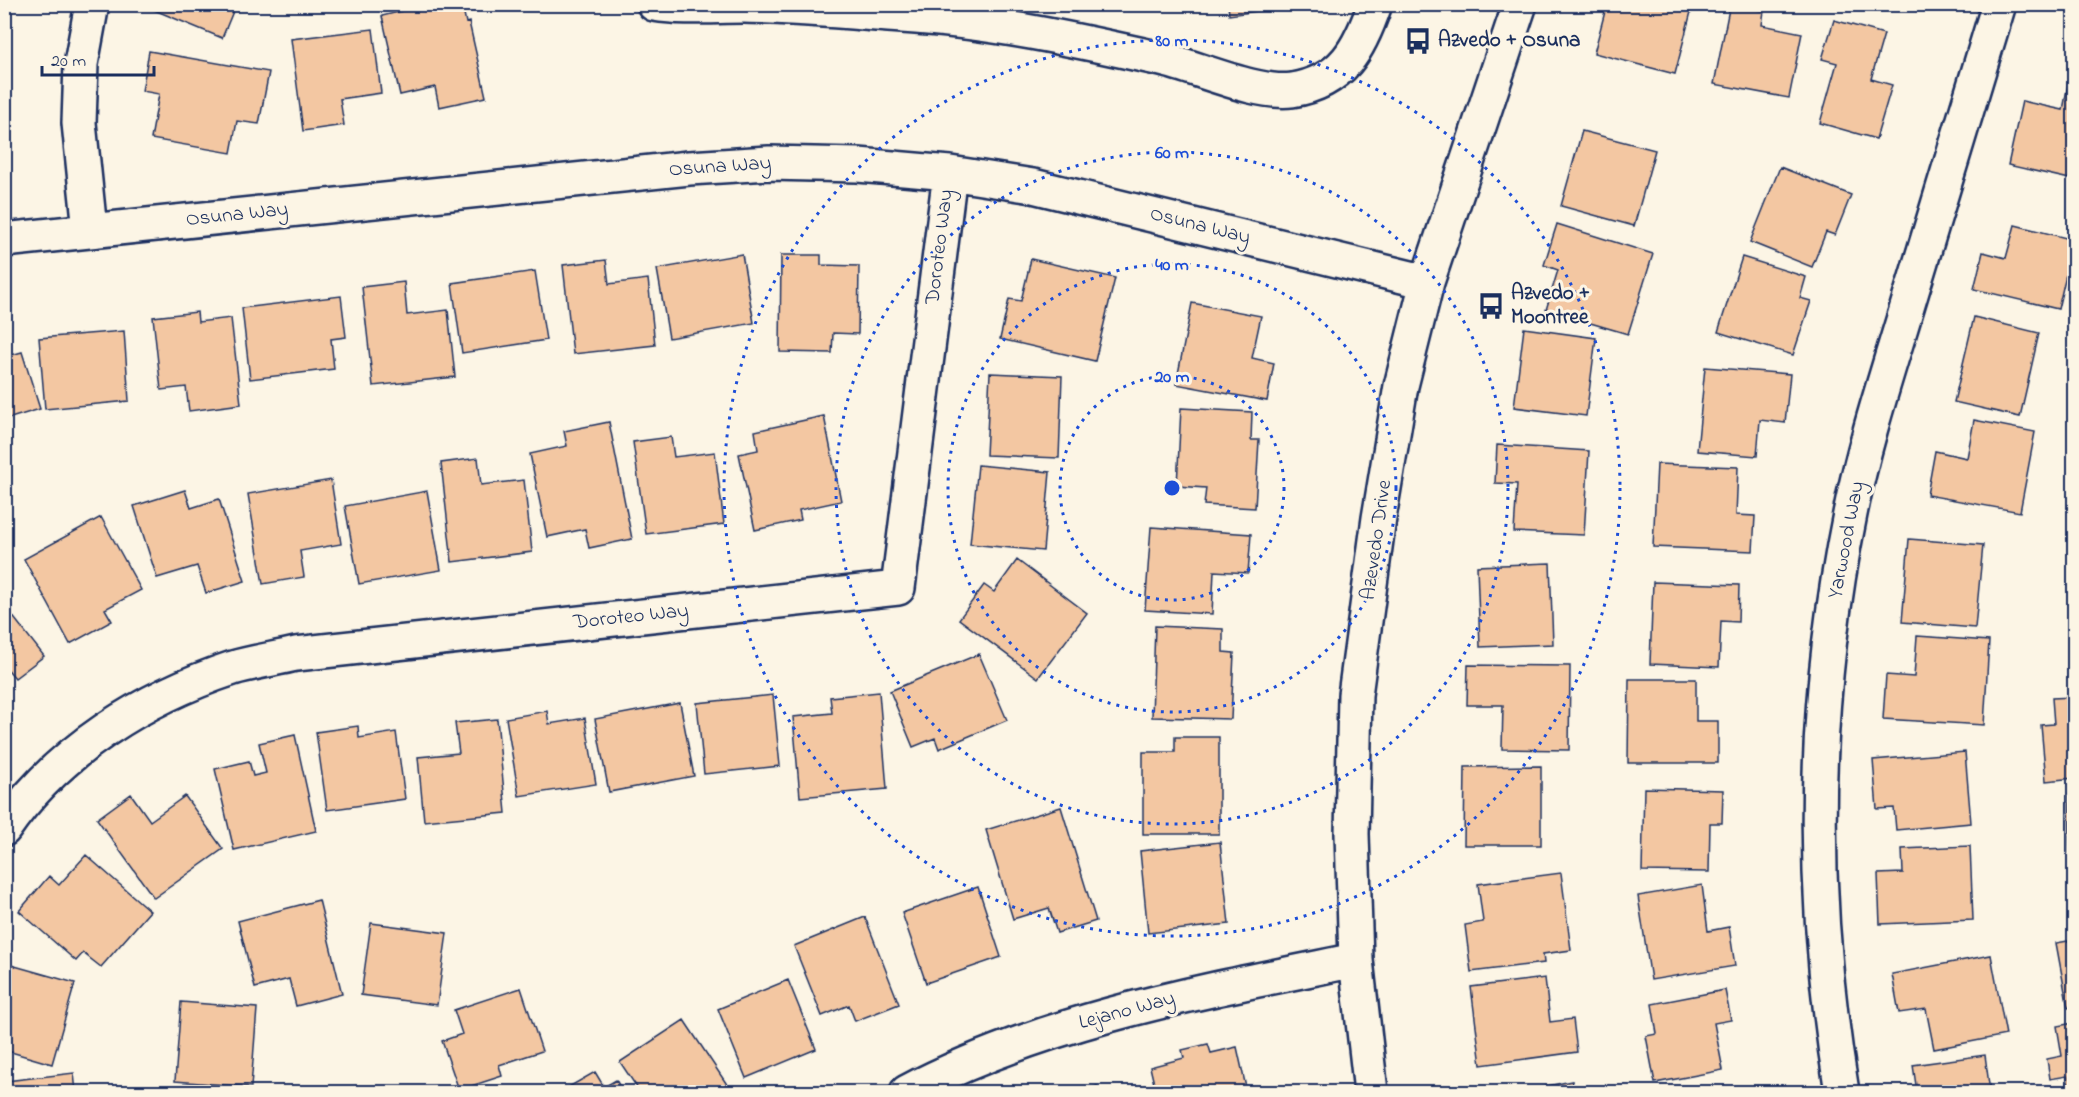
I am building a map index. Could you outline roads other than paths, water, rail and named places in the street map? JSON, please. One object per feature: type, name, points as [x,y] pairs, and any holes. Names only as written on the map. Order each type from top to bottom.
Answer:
[{"type":"street","points":[[90,231],[79,123],[81,64],[92,4]]},
{"type":"street","points":[[654,4],[680,9],[742,6],[905,16],[1035,33],[1164,59],[1268,89],[1290,90],[1311,86],[1340,69],[1354,53],[1365,34],[1375,4]]},
{"type":"street","name":"Azevedo Drive","points":[[1371,1092],[1356,960],[1352,834],[1355,695],[1378,518],[1399,397],[1427,282],[1520,4]]},
{"type":"street","name":"Yarwood Way","points":[[1842,1092],[1829,1011],[1818,880],[1819,748],[1828,643],[1850,513],[1876,411],[1999,4]]},
{"type":"street","name":"Osuna Way","points":[[4,240],[689,168],[769,163],[847,164],[950,173],[1033,186],[1427,282]]},
{"type":"street","name":"Doroteo Way","points":[[4,829],[50,776],[106,730],[178,689],[236,668],[307,653],[898,588],[950,173]]},
{"type":"street","name":"Lejano Way","points":[[907,1092],[1005,1049],[1079,1023],[1165,999],[1356,960]]},
{"type":"place","name":"Azvedo + Osuna","points":[[1418,41]]},
{"type":"place","name":"Azvedo + Moontree","points":[[1491,306]]}]
